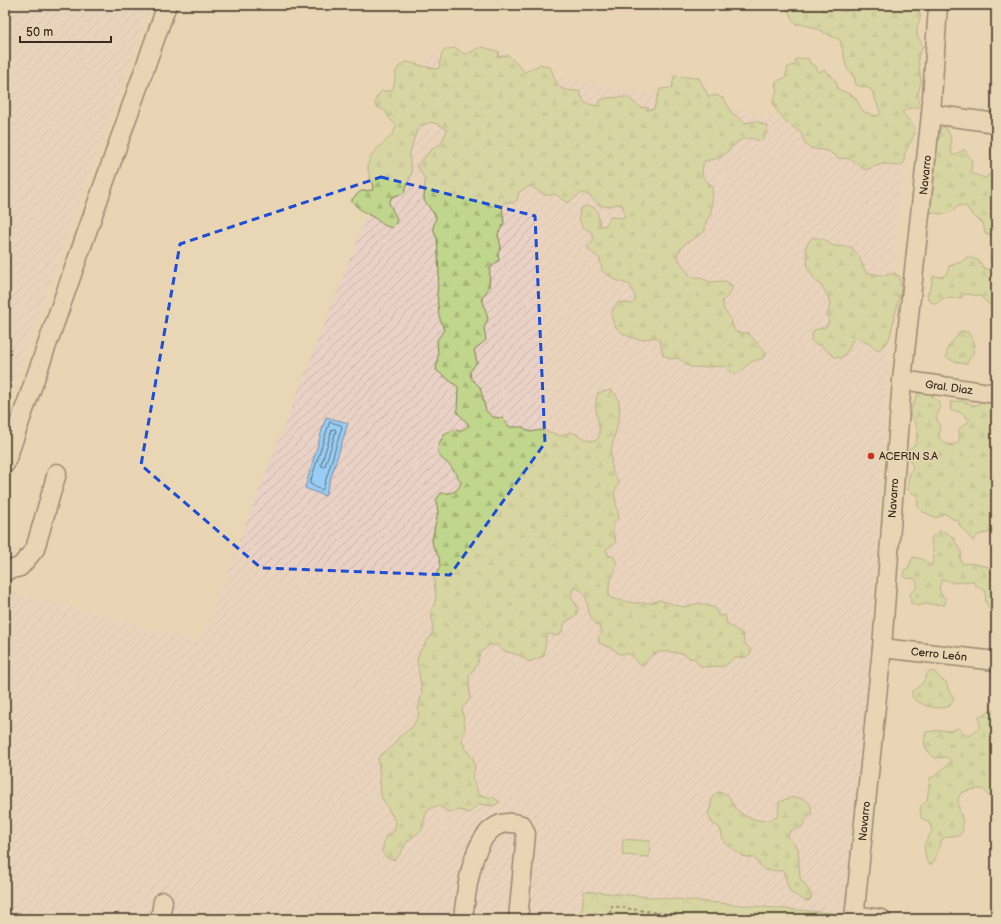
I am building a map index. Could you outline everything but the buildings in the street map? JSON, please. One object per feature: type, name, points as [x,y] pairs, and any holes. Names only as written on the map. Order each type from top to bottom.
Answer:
[{"type":"street","points":[[5,464],[167,5]]},
{"type":"street","name":"Navarro","points":[[854,917],[882,648],[902,380],[931,114],[938,5]]},
{"type":"street","points":[[931,114],[996,123]]},
{"type":"street","name":"Gral. Diaz","points":[[902,380],[996,394]]},
{"type":"street","points":[[5,571],[20,567],[35,549],[57,474]]},
{"type":"street","name":"Cerro León","points":[[882,648],[996,661]]},
{"type":"street","points":[[463,919],[477,847],[485,835],[497,825],[511,822],[522,825],[526,834],[518,919]]},
{"type":"street","points":[[160,919],[163,901]]},
{"type":"street","points":[[854,917],[881,919]]},
{"type":"path","points":[[608,919],[612,906],[698,919]]},
{"type":"highlighted area","points":[[381,177],[535,216],[545,443],[450,575],[261,568],[141,465],[180,244]]},
{"type":"shaded area","points":[[5,5],[151,5],[5,406]]},
{"type":"shaded area","points":[[431,53],[902,141],[854,919],[5,919],[5,590],[200,641]]},
{"type":"green space","points":[[785,5],[822,5],[823,11],[834,8],[846,12],[854,5],[913,5],[920,13],[917,33],[923,46],[918,57],[921,82],[918,94],[919,107],[907,109],[902,112],[914,127],[915,133],[904,155],[905,162],[900,166],[882,164],[865,170],[851,159],[838,158],[828,151],[810,148],[805,144],[801,133],[786,122],[775,108],[773,102],[777,90],[775,84],[779,80],[785,78],[788,67],[794,65],[796,59],[808,58],[811,64],[816,66],[818,72],[824,70],[831,75],[835,80],[838,89],[854,96],[864,112],[876,116],[881,114],[872,91],[868,88],[856,85],[855,79],[847,69],[840,40],[814,28],[795,24]]},
{"type":"green space","points":[[483,47],[500,52],[497,57],[508,55],[525,72],[541,64],[550,67],[556,82],[561,88],[571,91],[579,91],[585,103],[598,106],[600,101],[606,98],[627,97],[640,107],[649,108],[646,110],[654,109],[660,89],[672,88],[674,76],[699,78],[709,97],[716,95],[724,99],[732,113],[746,123],[756,121],[767,126],[766,135],[763,139],[759,141],[747,138],[737,142],[720,158],[705,161],[703,163],[702,176],[713,187],[711,214],[706,221],[705,231],[685,244],[678,252],[677,257],[691,277],[699,277],[710,282],[725,281],[733,286],[729,295],[722,301],[724,310],[730,317],[736,332],[748,333],[767,354],[765,356],[746,366],[738,374],[729,371],[724,366],[691,367],[678,358],[671,359],[663,355],[660,341],[655,337],[647,339],[633,338],[621,332],[613,322],[613,309],[619,302],[632,304],[635,299],[634,294],[630,285],[616,280],[602,271],[600,259],[588,249],[588,246],[594,239],[594,236],[590,231],[582,227],[579,218],[580,209],[584,207],[591,207],[597,210],[600,226],[606,225],[610,217],[625,218],[623,206],[617,204],[609,206],[599,205],[587,195],[582,193],[567,203],[555,194],[544,195],[530,186],[519,192],[517,200],[513,203],[505,202],[502,206],[504,223],[498,234],[501,247],[498,254],[499,260],[490,268],[489,288],[482,298],[488,319],[484,328],[486,340],[474,350],[477,362],[470,372],[471,378],[480,387],[486,411],[493,417],[502,418],[510,427],[523,427],[530,432],[546,431],[560,436],[571,432],[591,441],[597,440],[599,436],[596,412],[596,399],[598,393],[610,390],[616,395],[620,410],[611,457],[613,472],[619,484],[614,492],[619,518],[614,522],[613,533],[616,542],[606,549],[608,555],[614,557],[616,562],[615,570],[609,585],[610,598],[633,603],[651,603],[659,600],[683,607],[700,603],[715,608],[719,616],[725,615],[727,624],[743,634],[744,643],[751,650],[751,653],[747,657],[734,658],[725,666],[703,667],[700,666],[695,659],[689,658],[684,654],[667,652],[652,655],[644,665],[638,664],[630,654],[619,654],[613,649],[599,643],[598,637],[602,633],[589,613],[585,595],[582,591],[573,588],[571,597],[578,607],[576,616],[565,622],[562,632],[557,636],[548,634],[546,637],[544,656],[529,662],[519,655],[504,651],[497,645],[490,645],[480,653],[477,665],[469,676],[470,699],[462,709],[465,728],[462,740],[465,749],[473,758],[475,768],[472,777],[479,795],[494,798],[500,802],[493,806],[479,804],[469,813],[459,810],[448,812],[439,806],[430,809],[427,812],[422,830],[408,841],[398,857],[394,860],[387,858],[382,852],[385,837],[394,831],[396,823],[381,796],[378,757],[393,746],[398,738],[412,727],[419,715],[418,709],[422,693],[417,660],[420,651],[432,634],[433,624],[431,612],[436,598],[434,579],[440,566],[439,557],[433,546],[432,540],[438,512],[436,500],[441,493],[451,493],[456,490],[461,483],[453,469],[441,458],[438,450],[444,435],[455,429],[460,432],[469,425],[457,412],[458,387],[436,370],[438,355],[437,340],[444,330],[439,316],[437,294],[439,273],[437,239],[433,228],[436,217],[424,200],[425,179],[417,166],[431,150],[441,144],[447,130],[440,125],[432,123],[425,124],[417,129],[409,156],[412,172],[404,193],[392,197],[389,203],[397,219],[393,227],[386,226],[362,211],[352,202],[352,199],[361,191],[373,190],[368,168],[370,158],[395,130],[396,125],[388,117],[386,111],[375,106],[377,97],[382,91],[391,91],[398,68],[407,62],[436,69],[439,68],[442,53],[447,49],[456,48],[464,54]]},
{"type":"green space","points":[[944,127],[950,136],[952,155],[955,155],[964,149],[972,161],[971,173],[985,178],[992,172],[991,150],[996,141],[996,246],[994,236],[985,233],[983,223],[972,215],[966,206],[958,206],[952,212],[946,214],[930,212],[929,195],[934,189],[931,184],[937,129]]},
{"type":"green space","points":[[812,237],[824,239],[833,246],[851,247],[859,256],[866,273],[882,275],[895,273],[900,277],[901,289],[890,337],[878,350],[868,343],[856,338],[851,342],[850,347],[843,357],[837,357],[832,356],[824,348],[813,343],[811,339],[814,330],[826,327],[829,321],[828,315],[830,303],[826,292],[812,276],[808,266],[805,248]]},
{"type":"green space","points":[[996,246],[996,328],[991,306],[980,296],[965,294],[961,298],[944,298],[935,304],[929,301],[927,295],[931,287],[933,276],[942,277],[947,273],[949,266],[961,262],[967,257],[978,260],[985,269],[991,269],[990,256]]},
{"type":"green space","points":[[961,331],[968,332],[975,344],[973,354],[966,364],[952,361],[946,357],[948,347]]},
{"type":"green space","points":[[927,392],[938,401],[941,407],[936,417],[940,425],[939,438],[948,444],[959,442],[959,429],[970,420],[958,411],[951,411],[950,402],[962,401],[974,405],[979,404],[983,399],[992,399],[996,404],[996,528],[988,533],[978,535],[973,541],[960,526],[958,520],[952,519],[945,513],[937,518],[921,511],[918,507],[917,496],[907,489],[909,476],[913,467],[906,452],[916,444],[917,432],[915,422],[910,415],[910,412],[918,393]]},
{"type":"green space","points":[[940,531],[945,532],[954,538],[962,553],[960,558],[962,564],[970,563],[989,567],[994,579],[996,579],[996,613],[991,611],[986,603],[985,590],[977,587],[972,581],[952,583],[947,580],[942,580],[939,588],[941,594],[946,599],[945,605],[926,604],[918,606],[911,603],[910,593],[917,588],[917,582],[914,578],[906,579],[903,576],[904,570],[908,568],[913,557],[922,559],[931,566],[934,558],[931,538]]},
{"type":"green space","points":[[929,671],[935,672],[946,682],[949,691],[954,698],[950,706],[940,708],[930,707],[920,703],[912,697],[912,691],[921,685]]},
{"type":"green space","points":[[993,710],[996,711],[996,804],[983,789],[969,790],[961,794],[958,800],[963,829],[959,836],[950,836],[942,839],[934,862],[930,865],[926,860],[924,845],[932,831],[929,822],[921,818],[920,807],[927,800],[930,778],[935,776],[951,761],[947,757],[935,758],[929,752],[924,744],[926,732],[941,730],[950,731],[958,728],[968,736],[973,734],[980,727],[979,716]]},
{"type":"green space","points":[[718,792],[727,794],[741,813],[757,820],[768,820],[778,816],[779,803],[790,798],[801,798],[809,803],[811,815],[804,821],[804,826],[790,831],[788,837],[798,848],[800,878],[812,895],[810,900],[806,901],[790,892],[783,871],[764,870],[754,858],[742,856],[724,843],[720,828],[712,823],[708,815],[713,796]]},
{"type":"green space","points":[[623,839],[650,841],[649,857],[622,855]]},
{"type":"green space","points":[[584,891],[854,915],[854,919],[581,919]]},
{"type":"water","points":[[326,417],[348,423],[325,496],[305,488]]},
{"type":"place","name":"ACERIN S.A","points":[[871,456]]}]
